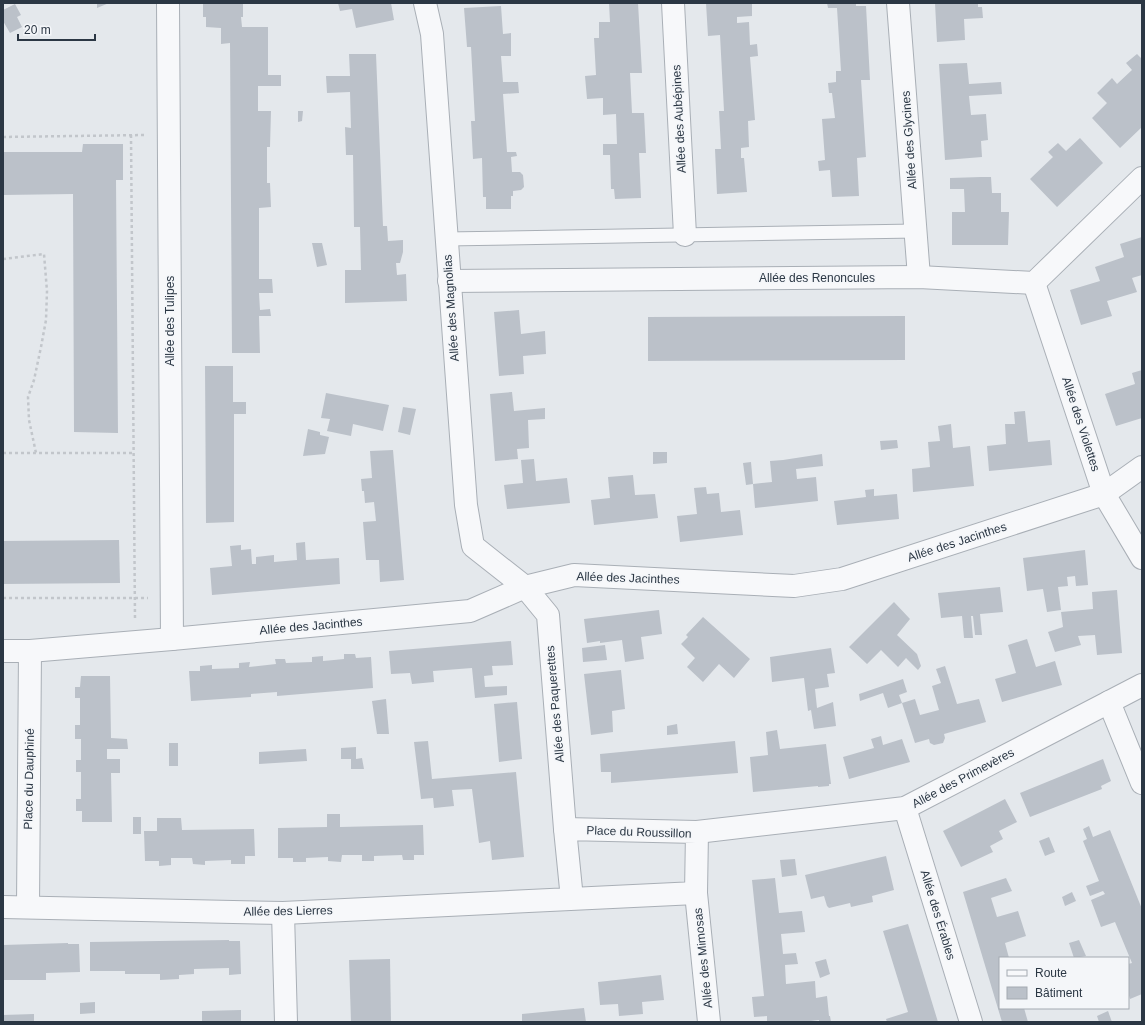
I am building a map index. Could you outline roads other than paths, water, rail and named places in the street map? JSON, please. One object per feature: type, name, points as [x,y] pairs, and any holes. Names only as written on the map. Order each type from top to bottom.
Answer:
[{"type":"street","name":"Allée des Tulipes","points":[[168,3],[172,639]]},
{"type":"street","name":"Allée des Magnolias","points":[[425,3],[432,34],[466,505],[473,546],[525,587]]},
{"type":"street","name":"Allée des Aubépines","points":[[673,3],[685,235]]},
{"type":"street","name":"Allée des Glycines","points":[[898,3],[919,277]]},
{"type":"street","points":[[1034,283],[1142,178]]},
{"type":"street","name":"Allée des Renoncules","points":[[449,280],[919,277],[1034,283]]},
{"type":"street","name":"Allée des Violettes","points":[[1034,283],[1104,494],[1142,558]]},
{"type":"street","name":"Allée des Jacinthes","points":[[3,651],[30,651],[172,639],[470,611],[525,587],[574,575],[794,586],[842,579],[1104,494],[1142,467]]},
{"type":"street","name":"Allée des Paquerettes","points":[[525,587],[548,615],[565,829]]},
{"type":"street","name":"Place du Dauphiné","points":[[28,908],[30,651]]},
{"type":"street","name":"Allée des Primevères","points":[[697,832],[905,808],[1142,685]]},
{"type":"street","points":[[1109,702],[1142,783]]},
{"type":"street","name":"Allée des Érables","points":[[905,808],[971,1022]]},
{"type":"street","points":[[565,829],[572,899],[696,893]]},
{"type":"street","name":"Place du Roussillon","points":[[565,829],[697,832],[696,893]]},
{"type":"street","name":"Allée des Mimosas","points":[[696,893],[710,1022]]},
{"type":"street","name":"Allée des Lierres","points":[[3,906],[28,908],[283,913],[572,899]]},
{"type":"street","points":[[283,913],[286,1022]]},
{"type":"lane","points":[[446,239],[916,231]]}]
